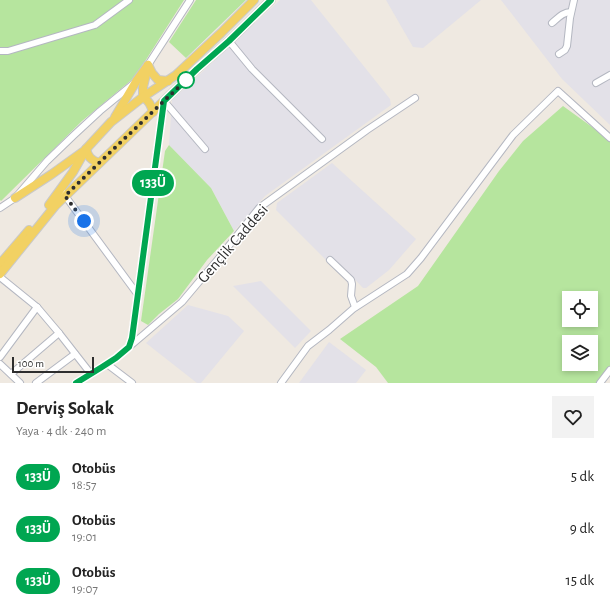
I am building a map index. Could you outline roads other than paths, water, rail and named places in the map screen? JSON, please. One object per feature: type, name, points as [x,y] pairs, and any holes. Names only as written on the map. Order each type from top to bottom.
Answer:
[{"type":"main road","points":[[15,198],[86,149],[111,122],[143,97],[176,75],[254,0]]},
{"type":"main road","points":[[0,264],[54,200],[73,188],[271,0]]},
{"type":"main road","points":[[111,122],[148,65]]},
{"type":"main road","points":[[148,65],[158,80],[168,81]]},
{"type":"main road","points":[[143,97],[144,82],[148,65]]},
{"type":"main road","points":[[143,97],[149,102],[153,112]]},
{"type":"main road","points":[[86,149],[90,159],[99,163]]},
{"type":"main road","points":[[0,274],[55,206],[86,149]]},
{"type":"main road","points":[[56,170],[68,180],[73,188]]},
{"type":"street","points":[[0,51],[8,51],[95,25],[129,0]]},
{"type":"street","points":[[148,65],[190,0]]},
{"type":"street","points":[[559,54],[565,50],[567,46],[574,0]]},
{"type":"street","points":[[552,23],[566,12],[571,12]]},
{"type":"street","points":[[229,41],[252,69],[322,139]]},
{"type":"street","points":[[596,83],[610,75]]},
{"type":"street","points":[[0,208],[15,198],[47,161],[68,140],[137,80]]},
{"type":"street","points":[[281,383],[308,346],[355,307],[407,274],[421,258],[513,135],[558,91],[610,138]]},
{"type":"street","name":"Gençlik Caddesi","points":[[76,383],[107,364],[182,302],[258,208],[415,98]]},
{"type":"street","points":[[164,101],[205,149]]},
{"type":"street","points":[[129,347],[132,338],[164,101]]},
{"type":"street","points":[[63,193],[138,295]]},
{"type":"street","points":[[330,260],[351,280],[351,296],[355,307]]},
{"type":"street","points":[[0,277],[37,307],[91,374]]},
{"type":"street","points":[[0,357],[37,307]]},
{"type":"street","points":[[11,374],[59,333]]},
{"type":"street","points":[[36,383],[75,354]]},
{"type":"street","points":[[0,364],[20,383]]},
{"type":"street","points":[[107,364],[132,383]]},
{"type":"street","points":[[600,383],[610,371]]}]
